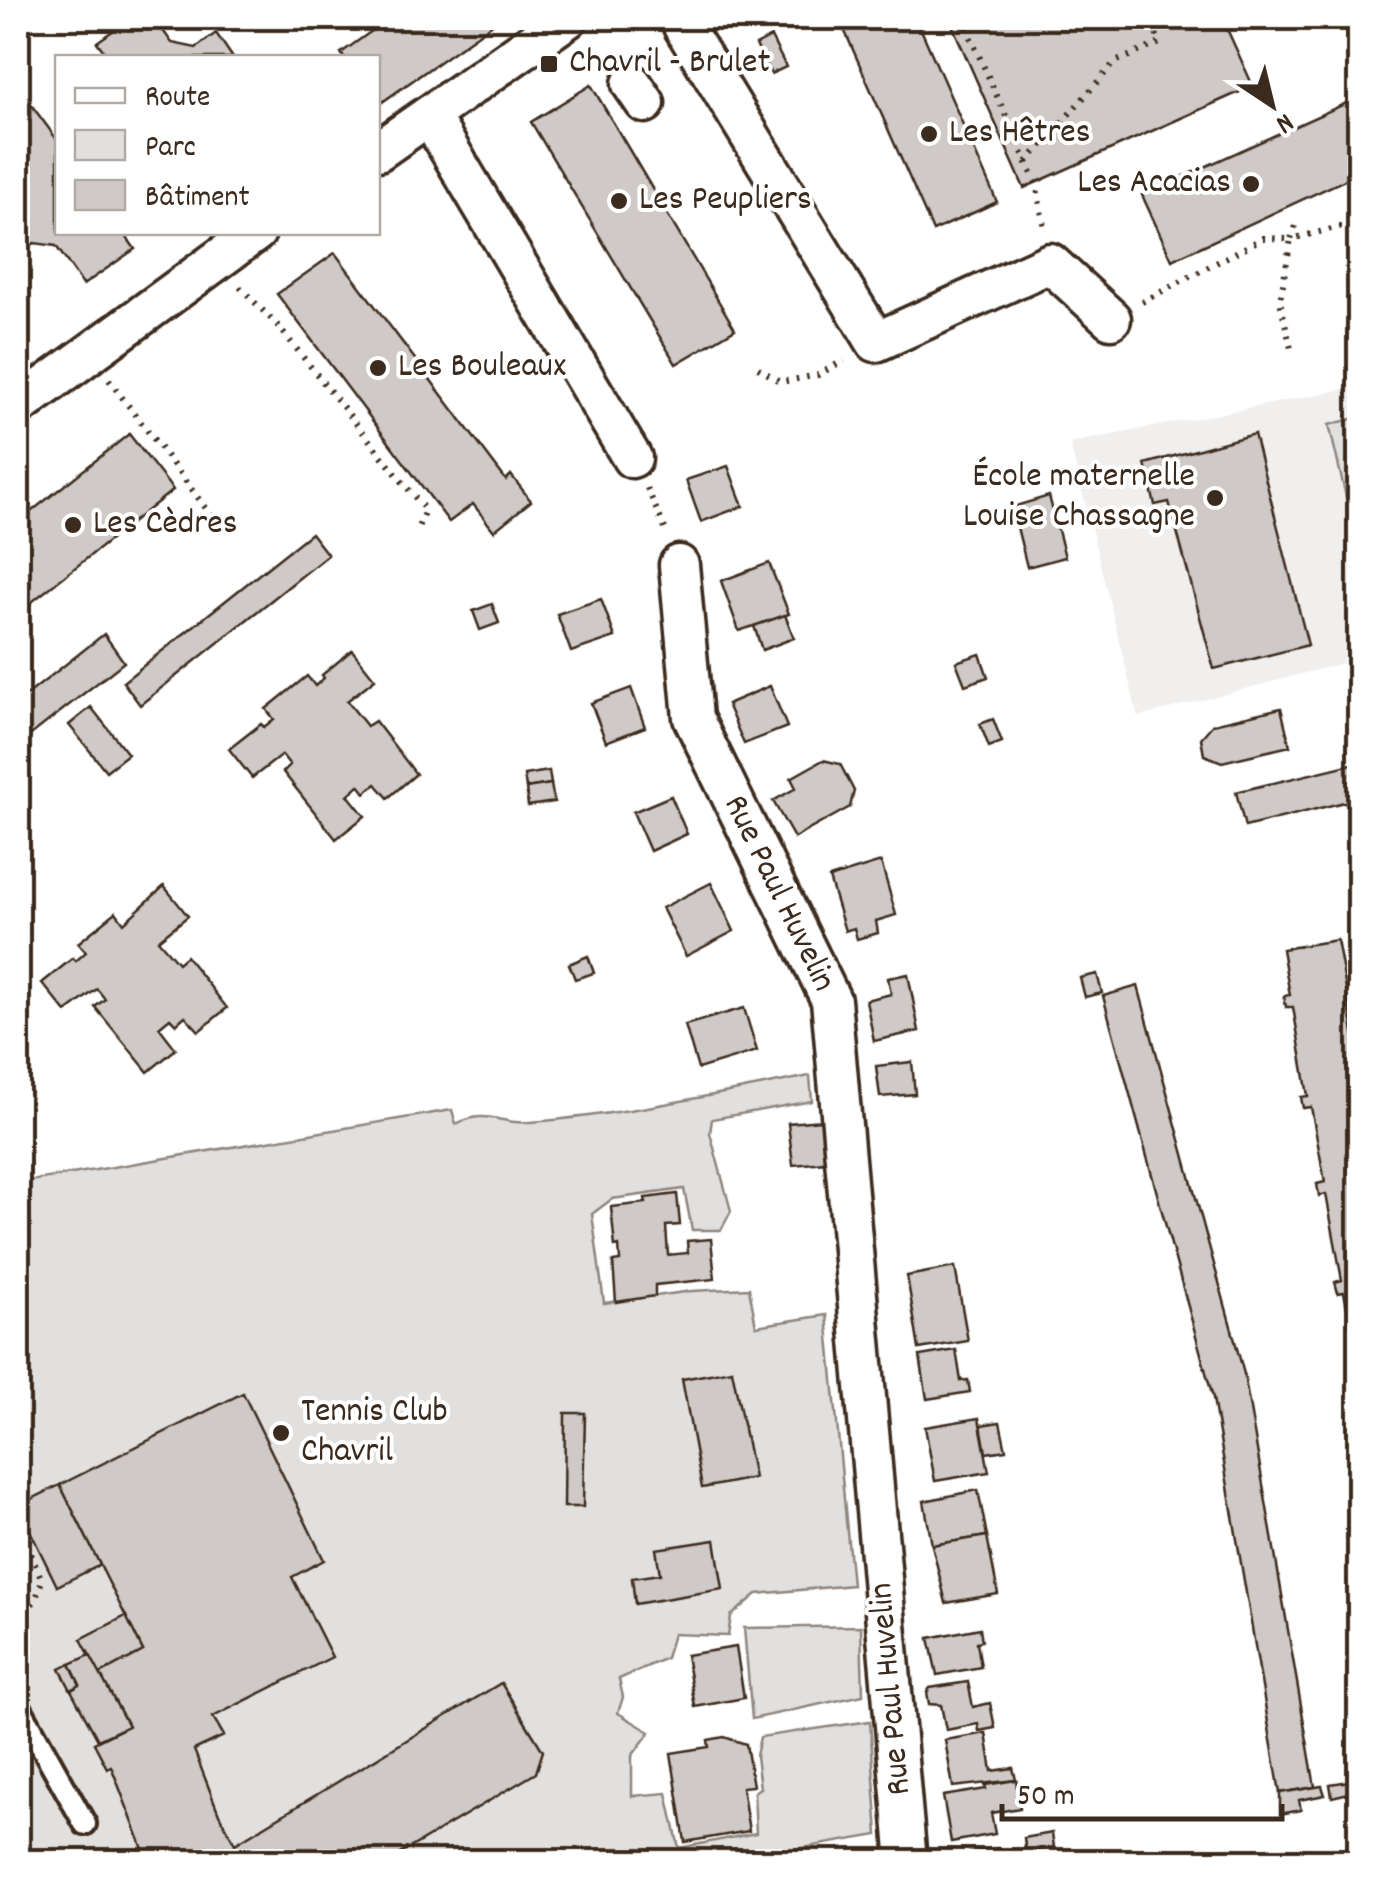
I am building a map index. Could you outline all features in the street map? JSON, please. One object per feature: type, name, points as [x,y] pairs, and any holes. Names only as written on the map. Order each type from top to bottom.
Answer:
[{"type":"street","points":[[380,150],[568,18]]},
{"type":"street","points":[[681,18],[876,342],[1050,263],[1111,319]]},
{"type":"street","points":[[430,117],[632,458]]},
{"type":"street","points":[[18,406],[252,235]]},
{"type":"street","name":"Rue Paul Huvelin","points":[[679,565],[693,718],[831,1000],[907,1862]]},
{"type":"lane","points":[[18,1704],[85,1824]]},
{"type":"path","points":[[962,18],[1036,183],[1050,263]]},
{"type":"path","points":[[1027,162],[1115,62],[1160,43],[1154,29]]},
{"type":"path","points":[[1111,319],[1263,238],[1291,239],[1360,222]]},
{"type":"path","points":[[1292,353],[1280,301],[1295,226]]},
{"type":"path","points":[[212,263],[230,288],[243,287],[279,326],[425,510],[417,530]]},
{"type":"path","points":[[758,368],[781,382],[818,375],[876,342]]},
{"type":"path","points":[[90,354],[220,527]]},
{"type":"path","points":[[632,458],[679,565]]},
{"type":"path","points":[[18,1525],[42,1580],[36,1600],[18,1624]]},
{"type":"shaded area","name":"École maternelle Louise Chassagne","points":[[1356,387],[1359,417],[1329,425],[1359,552],[1359,659],[1138,717],[1070,443]]},
{"type":"green space","points":[[1360,417],[1359,552],[1329,425]]},
{"type":"green space","name":"Tennis Club Chavril","points":[[810,1076],[812,1101],[712,1119],[710,1133],[731,1211],[721,1230],[692,1230],[684,1189],[612,1199],[592,1214],[604,1303],[749,1288],[756,1326],[827,1315],[852,1585],[757,1594],[731,1616],[728,1636],[673,1634],[666,1658],[619,1679],[623,1697],[618,1713],[650,1732],[632,1756],[632,1796],[667,1793],[679,1848],[756,1833],[754,1792],[760,1788],[756,1756],[760,1737],[870,1721],[878,1835],[721,1862],[18,1861],[18,1183],[452,1110],[456,1124],[477,1117],[519,1122],[565,1119]]},
{"type":"green space","points":[[861,1626],[863,1695],[752,1719],[744,1628]]},
{"type":"building","points":[[131,18],[154,18],[172,43],[196,48],[216,33],[231,55],[107,55],[97,42]]},
{"type":"building","points":[[390,18],[501,18],[380,104],[380,55],[341,53]]},
{"type":"building","name":"Les Hêtres","points":[[839,18],[916,18],[997,202],[933,231]]},
{"type":"building","points":[[949,18],[1222,18],[1253,86],[1024,188]]},
{"type":"building","points":[[771,37],[786,67],[771,74],[756,45]]},
{"type":"building","name":"Les Peupliers","points":[[591,85],[735,329],[676,364],[531,122]]},
{"type":"building","points":[[24,95],[55,137],[55,235],[125,235],[135,249],[83,285],[56,246],[34,243],[27,247],[18,234],[18,100]]},
{"type":"building","name":"Les Acacias","points":[[1360,97],[1360,173],[1172,260],[1142,195]]},
{"type":"building","name":"Les Bouleaux","points":[[335,253],[506,480],[511,475],[531,501],[494,531],[473,504],[449,522],[277,294]]},
{"type":"building","name":"Les Cèdres","points":[[129,434],[173,490],[18,613],[18,522]]},
{"type":"building","points":[[1254,434],[1308,645],[1214,669],[1169,502],[1155,505],[1145,464]]},
{"type":"building","points":[[728,466],[743,506],[701,522],[686,480]]},
{"type":"building","points":[[1049,496],[1065,557],[1027,567],[1012,507]]},
{"type":"building","points":[[311,533],[328,555],[140,705],[123,682]]},
{"type":"building","points":[[769,563],[789,614],[739,631],[721,581]]},
{"type":"building","points":[[601,599],[615,637],[571,652],[557,614]]},
{"type":"building","points":[[492,604],[499,623],[480,630],[473,611]]},
{"type":"building","points":[[785,615],[794,638],[762,650],[754,626]]},
{"type":"building","points":[[104,634],[124,662],[18,745],[18,702]]},
{"type":"building","points":[[352,650],[375,679],[347,701],[367,726],[375,721],[416,774],[388,798],[376,784],[365,793],[359,785],[348,795],[365,816],[336,839],[283,772],[290,765],[282,755],[252,778],[229,749],[261,724],[264,727],[274,719],[266,709],[307,676],[315,686],[324,678],[322,675]]},
{"type":"building","points":[[980,654],[988,677],[965,685],[956,662]]},
{"type":"building","points":[[770,686],[787,727],[744,744],[727,704]]},
{"type":"building","points":[[631,688],[645,727],[606,742],[591,703]]},
{"type":"building","points":[[91,707],[128,754],[106,771],[69,725]]},
{"type":"building","points":[[1281,708],[1290,746],[1222,762],[1204,755],[1201,738],[1213,724]]},
{"type":"building","points":[[993,719],[1002,742],[989,747],[980,724]]},
{"type":"building","points":[[823,760],[840,764],[854,791],[850,807],[794,838],[773,801],[796,788],[791,778]]},
{"type":"building","points":[[1360,762],[1360,798],[1245,827],[1236,792]]},
{"type":"building","points":[[549,771],[551,784],[526,788],[524,775]]},
{"type":"building","points":[[551,784],[554,802],[528,806],[526,788]]},
{"type":"building","points":[[671,796],[687,834],[650,851],[633,812]]},
{"type":"building","points":[[881,862],[896,915],[876,921],[878,933],[857,939],[854,928],[845,931],[829,878]]},
{"type":"building","points":[[711,883],[734,931],[686,956],[662,908]]},
{"type":"building","points":[[164,886],[188,916],[158,940],[178,963],[186,956],[227,1008],[199,1031],[185,1016],[176,1024],[170,1018],[159,1027],[176,1049],[148,1072],[95,1007],[105,999],[97,989],[66,1012],[42,983],[86,952],[78,943],[116,912],[124,923]]},
{"type":"building","points":[[1337,940],[1360,1065],[1360,1380],[1353,1382],[1351,1370],[1358,1368],[1344,1292],[1338,1293],[1335,1282],[1342,1280],[1326,1194],[1319,1196],[1317,1184],[1325,1182],[1311,1107],[1303,1108],[1301,1097],[1308,1096],[1293,1007],[1286,1007],[1284,996],[1290,995],[1282,949]]},
{"type":"building","points":[[588,956],[594,973],[575,979],[569,964]]},
{"type":"building","points":[[908,974],[919,1031],[874,1041],[866,1000],[891,994],[888,978]]},
{"type":"building","points":[[1097,974],[1102,993],[1085,997],[1080,978]]},
{"type":"building","points":[[1138,986],[1244,1374],[1315,1787],[1280,1793],[1213,1398],[1103,996]]},
{"type":"building","points":[[744,1008],[757,1051],[698,1069],[685,1025]]},
{"type":"building","points":[[912,1062],[915,1094],[880,1097],[876,1066]]},
{"type":"building","points":[[821,1120],[825,1162],[793,1165],[788,1123]]},
{"type":"building","points":[[677,1194],[680,1225],[666,1226],[668,1255],[688,1253],[687,1241],[711,1239],[715,1279],[655,1285],[655,1296],[616,1302],[613,1262],[620,1261],[611,1207]]},
{"type":"building","points":[[955,1267],[968,1341],[919,1349],[907,1276]]},
{"type":"building","points":[[956,1350],[961,1381],[968,1380],[970,1392],[927,1399],[920,1356]]},
{"type":"building","points":[[732,1370],[754,1478],[702,1488],[682,1379]]},
{"type":"building","points":[[243,1393],[324,1560],[292,1577],[332,1657],[213,1717],[224,1736],[194,1750],[235,1844],[501,1683],[543,1751],[536,1773],[386,1862],[148,1862],[111,1766],[107,1768],[94,1743],[128,1726],[100,1674],[143,1651],[60,1485]]},
{"type":"building","points":[[565,1413],[585,1413],[583,1507],[564,1507]]},
{"type":"building","points":[[979,1418],[989,1472],[935,1481],[925,1427]]},
{"type":"building","points":[[1000,1422],[1006,1450],[986,1453],[981,1425]]},
{"type":"building","points":[[60,1485],[100,1565],[57,1586],[18,1506]]},
{"type":"building","points":[[978,1490],[987,1536],[932,1545],[924,1501]]},
{"type":"building","points":[[987,1536],[998,1594],[946,1603],[932,1545]]},
{"type":"building","points":[[715,1540],[723,1589],[635,1604],[632,1578],[660,1574],[656,1549]]},
{"type":"building","points":[[126,1616],[143,1651],[100,1674],[81,1639]]},
{"type":"building","points":[[980,1628],[982,1641],[977,1642],[981,1667],[937,1675],[929,1638]]},
{"type":"building","points":[[736,1647],[744,1698],[695,1707],[686,1655]]},
{"type":"building","points":[[90,1655],[128,1726],[98,1740],[71,1690],[80,1685],[70,1664]]},
{"type":"building","points":[[70,1664],[80,1685],[71,1690],[60,1669]]},
{"type":"building","points":[[968,1682],[973,1707],[990,1703],[995,1728],[979,1731],[978,1724],[946,1730],[941,1705],[929,1704],[930,1688]]},
{"type":"building","points":[[986,1733],[992,1771],[1013,1768],[1016,1780],[953,1787],[945,1740]]},
{"type":"building","points":[[724,1737],[746,1744],[753,1786],[742,1787],[749,1831],[685,1842],[671,1753],[709,1747],[708,1740]]},
{"type":"building","points":[[1016,1780],[1020,1808],[991,1813],[995,1834],[951,1842],[943,1796]]},
{"type":"building","points":[[1350,1781],[1353,1792],[1332,1797],[1330,1784]]},
{"type":"building","points":[[1322,1786],[1325,1795],[1299,1800],[1301,1810],[1280,1814],[1280,1793]]},
{"type":"building","points":[[1052,1833],[1054,1847],[1026,1853],[1024,1838]]},
{"type":"building","points":[[1000,1848],[1002,1862],[952,1862],[951,1856]]},
{"type":"place","name":"Chavril - Brulet","points":[[549,64]]},
{"type":"place","name":"Les Hêtres","points":[[929,134]]},
{"type":"place","name":"Les Acacias","points":[[1251,184]]},
{"type":"place","name":"Les Peupliers","points":[[619,201]]},
{"type":"place","name":"Les Bouleaux","points":[[378,368]]},
{"type":"place","name":"École maternelle Louise Chassagne","points":[[1215,498]]},
{"type":"place","name":"Les Cèdres","points":[[73,525]]},
{"type":"place","name":"Tennis Club Chavril","points":[[281,1433]]}]
